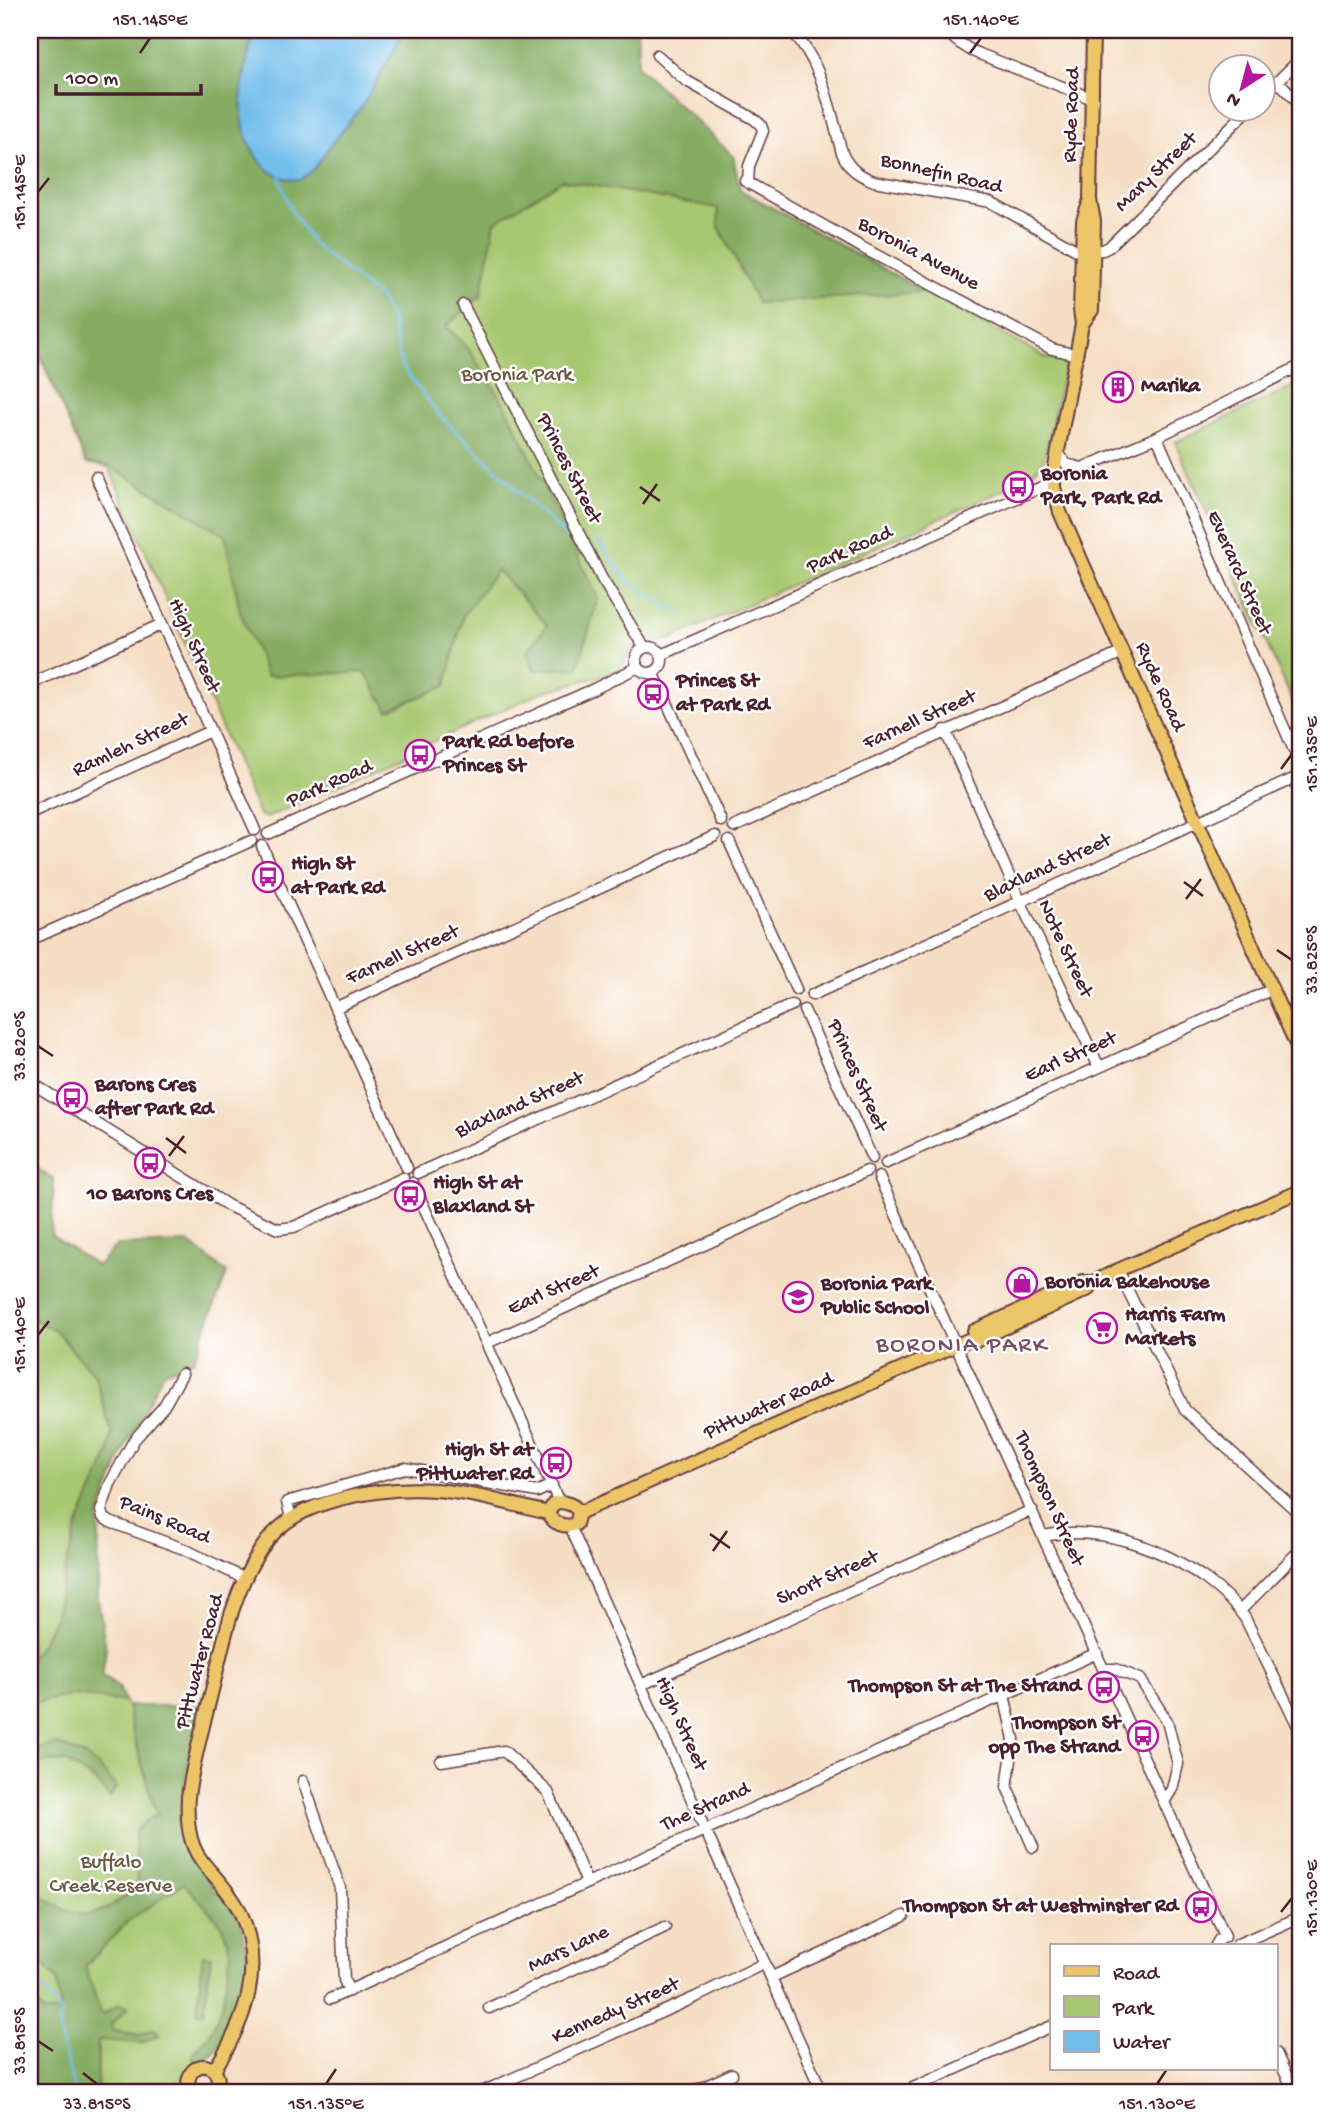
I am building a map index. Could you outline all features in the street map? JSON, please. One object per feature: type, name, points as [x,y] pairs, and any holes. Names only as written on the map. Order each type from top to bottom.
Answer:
[{"type":"main road","name":"Ryde Road","points":[[1093,30],[1090,200],[1083,221],[1088,250],[1080,310],[1082,324],[1054,482],[1060,512],[1300,1053]]},
{"type":"main road","name":"Pittwater Road","points":[[579,1513],[957,1344],[974,1336],[974,1331],[1083,1282],[1092,1283],[1300,1191]]},
{"type":"main road","name":"Pittwater Road","points":[[214,2070],[243,2016],[250,1989],[252,1959],[245,1922],[240,1911],[194,1851],[188,1825],[188,1797],[229,1618],[261,1548],[291,1517],[323,1503],[385,1489],[419,1488],[468,1494],[548,1513]]},
{"type":"main road","points":[[559,1502],[575,1506],[579,1513],[576,1524],[570,1526],[554,1521],[548,1513],[554,1503],[559,1502]]},
{"type":"main road","points":[[187,2089],[190,2073],[197,2067],[206,2066],[214,2070],[219,2082],[213,2092]]},
{"type":"street","name":"Bonnefin Road","points":[[791,30],[807,48],[816,65],[842,153],[848,165],[859,175],[874,181],[991,202],[1078,251],[1088,250]]},
{"type":"street","points":[[945,30],[972,51],[1093,99]]},
{"type":"street","name":"Boronia Avenue","points":[[657,55],[685,80],[761,125],[763,131],[749,166],[746,182],[1052,349],[1077,355]]},
{"type":"street","points":[[1300,59],[1278,81],[1300,104]]},
{"type":"street","name":"Mary Street","points":[[1088,250],[1109,247],[1236,122]]},
{"type":"street","name":"Princes Street","points":[[463,305],[602,579],[644,648]]},
{"type":"street","points":[[1058,452],[1066,464],[1082,468],[1157,437],[1300,366]]},
{"type":"street","name":"Everard Street","points":[[1157,437],[1300,764]]},
{"type":"street","name":"High Street","points":[[96,477],[255,830]]},
{"type":"street","name":"Park Road","points":[[661,654],[1054,482]]},
{"type":"street","points":[[30,684],[162,624]]},
{"type":"street","points":[[652,647],[661,654],[660,667],[653,672],[646,673],[638,667],[636,657],[644,648],[652,647]]},
{"type":"street","name":"Farnell Street","points":[[734,827],[1123,652]]},
{"type":"street","name":"Park Road","points":[[268,834],[638,667]]},
{"type":"street","points":[[653,672],[721,821]]},
{"type":"street","name":"Note Street","points":[[945,730],[1021,903],[1099,1067]]},
{"type":"street","name":"Ramleh Street","points":[[30,813],[210,731]]},
{"type":"street","name":"Blaxland Street","points":[[812,995],[1300,776]]},
{"type":"street","points":[[721,821],[728,821],[734,827],[735,835],[729,841],[720,841],[715,836],[715,826],[721,821]]},
{"type":"street","points":[[251,841],[251,834],[255,830],[264,830],[268,834],[268,840],[262,846]]},
{"type":"street","name":"Farnell Street","points":[[337,1007],[715,836]]},
{"type":"street","points":[[251,841],[262,846]]},
{"type":"street","points":[[30,940],[251,841]]},
{"type":"street","points":[[729,841],[796,989]]},
{"type":"street","points":[[262,846],[559,1502]]},
{"type":"street","points":[[796,989],[805,989],[812,995],[811,1004],[804,1010],[796,1009],[792,1005],[790,996],[796,989]]},
{"type":"street","name":"Earl Street","points":[[886,1163],[1273,989]]},
{"type":"street","name":"Blaxland Street","points":[[30,1082],[229,1206],[278,1229],[294,1227],[792,1005]]},
{"type":"street","name":"Princes Street","points":[[804,1010],[872,1158]]},
{"type":"street","points":[[872,1158],[881,1158],[886,1163],[886,1170],[879,1177],[873,1177],[867,1171],[867,1163],[872,1158]]},
{"type":"street","name":"Earl Street","points":[[486,1343],[867,1171]]},
{"type":"street","points":[[879,1177],[957,1344]]},
{"type":"street","points":[[1118,1270],[1185,1410],[1300,1514]]},
{"type":"street","name":"Thompson Street","points":[[957,1344],[1225,1936]]},
{"type":"street","name":"Pains Road","points":[[182,1374],[164,1406],[134,1440],[110,1484],[101,1511],[103,1517],[110,1522],[184,1549],[245,1579]]},
{"type":"street","points":[[291,1517],[287,1502],[405,1468],[537,1492],[552,1485]]},
{"type":"street","name":"Short Street","points":[[641,1685],[1032,1510]]},
{"type":"street","name":"High Street","points":[[570,1526],[822,2092]]},
{"type":"street","points":[[1044,1536],[1069,1532],[1086,1533],[1133,1543],[1175,1560],[1193,1571],[1240,1611],[1300,1730]]},
{"type":"street","points":[[1240,1611],[1300,1550]]},
{"type":"street","name":"The Strand","points":[[330,1999],[1097,1653]]},
{"type":"street","points":[[1104,1669],[1115,1669],[1140,1679],[1167,1721],[1178,1764],[1172,1789],[1164,1802]]},
{"type":"street","points":[[1004,1695],[1014,1739],[1007,1787],[1033,1847]]},
{"type":"street","points":[[442,1761],[504,1751],[548,1792],[587,1883]]},
{"type":"street","points":[[303,1781],[340,1888],[344,1980],[349,1991]]},
{"type":"street","points":[[772,1977],[904,1916]]},
{"type":"street","points":[[1240,1944],[1300,1917]]},
{"type":"street","name":"Mars Lane","points":[[489,2008],[665,1927]]},
{"type":"street","points":[[1217,1944],[1225,1936],[1231,1937],[1237,1944]]},
{"type":"street","name":"Kennedy Street","points":[[482,2092],[696,1997],[765,1963]]},
{"type":"street","points":[[904,2092],[1050,2027]]},
{"type":"street","points":[[1278,2057],[1294,2092]]},
{"type":"street","points":[[693,2092],[732,2074]]},
{"type":"green space","name":"Boronia Park","points":[[30,30],[256,30],[251,42],[376,84],[405,30],[508,30],[523,35],[567,30],[637,30],[638,67],[733,156],[740,190],[1047,358],[1066,362],[1043,462],[1026,480],[666,641],[638,639],[619,671],[539,693],[267,818],[259,815],[109,467],[86,463],[30,332]]},
{"type":"green space","points":[[30,30],[256,30],[242,93],[246,135],[255,154],[268,169],[288,179],[313,170],[363,105],[405,30],[508,30],[531,37],[546,38],[567,30],[637,30],[638,67],[733,156],[740,190],[925,292],[757,303],[719,227],[718,208],[562,180],[495,222],[481,296],[446,326],[467,347],[506,406],[598,598],[578,668],[534,670],[527,652],[547,625],[497,570],[463,616],[446,686],[388,710],[365,672],[267,676],[240,612],[225,535],[109,466],[86,463],[30,332]]},
{"type":"green space","points":[[1300,383],[1300,717],[1175,442]]},
{"type":"green space","points":[[30,1164],[54,1179],[51,1235],[97,1266],[117,1245],[190,1243],[227,1273],[194,1359],[163,1373],[124,1450],[99,1517],[98,1599],[106,1649],[102,1675],[119,1688],[125,1702],[74,1695],[30,1704],[30,1657],[40,1646],[54,1620],[79,1522],[109,1453],[112,1434],[95,1376],[57,1332],[30,1317]]},
{"type":"green space","points":[[30,1317],[57,1332],[95,1376],[112,1434],[109,1453],[68,1559],[54,1620],[40,1646],[30,1657]]},
{"type":"green space","name":"Buffalo Creek Reserve","points":[[94,1668],[119,1688],[127,1706],[200,1706],[186,1764],[181,1828],[185,1846],[193,1862],[241,1920],[229,2029],[222,2044],[203,2063],[163,2092],[97,2092],[99,2007],[30,1921],[30,1674]]},
{"type":"green space","points":[[127,1706],[200,1706],[184,1783],[179,1826],[191,1860],[241,1920],[248,1956],[244,2002],[222,2044],[203,2063],[193,2059],[193,2052],[210,2034],[222,2006],[231,1953],[222,1925],[184,1883],[128,1921],[85,1967],[99,2013],[104,2014],[120,2004],[128,2008],[111,2024],[114,2031],[140,2035],[154,2029],[160,2034],[142,2043],[98,2040],[97,2092],[44,2092],[30,2082],[30,1999],[45,2013],[61,2012],[57,1981],[30,1945],[30,1889],[63,1909],[83,1914],[109,1907],[137,1885],[135,1832],[146,1820],[157,1815]]},
{"type":"green space","points":[[56,1744],[83,1755],[103,1770],[116,1787],[110,1798],[97,1782],[65,1761],[36,1763],[34,1750]]},
{"type":"green space","points":[[30,1945],[57,1981],[61,2013],[45,2013],[30,1999]]},
{"type":"green space","points":[[203,1955],[211,1956],[204,2012],[197,2012]]},
{"type":"water","points":[[256,30],[405,30],[363,105],[313,170],[300,180],[278,176],[269,170],[251,147],[245,132],[242,115],[243,80]]},
{"type":"water","points":[[508,30],[567,30],[546,38],[531,37]]},
{"type":"waterway","points":[[281,173],[280,179],[291,210],[313,244],[380,298],[392,321],[401,365],[438,414],[572,542]]},
{"type":"waterway","points":[[597,540],[628,581],[681,614]]},
{"type":"waterway","points":[[30,1971],[61,2013],[60,2030],[74,2092]]},
{"type":"place","name":"Marika","points":[[1118,387]]},
{"type":"place","name":"Boronia Park, Park Rd","points":[[1018,487]]},
{"type":"place","name":"Princes St at Park Rd","points":[[653,694]]},
{"type":"place","name":"Park Rd before Princes St","points":[[420,755]]},
{"type":"place","name":"High St at Park Rd","points":[[268,877]]},
{"type":"place","name":"Barons Cres after Park Rd","points":[[72,1098]]},
{"type":"place","name":"10 Barons Cres","points":[[150,1163]]},
{"type":"place","name":"High St at Blaxland St","points":[[410,1196]]},
{"type":"place","name":"Boronia Bakehouse","points":[[1022,1283]]},
{"type":"place","name":"Boronia Park Public School","points":[[798,1297]]},
{"type":"place","name":"Harris Farm Markets","points":[[1102,1328]]},
{"type":"place","name":"High St at Pittwater Rd","points":[[556,1463]]},
{"type":"place","name":"Thompson St at The Strand","points":[[1104,1687]]},
{"type":"place","name":"Thompson St opp The Strand","points":[[1143,1736]]},
{"type":"place","name":"Thompson St at Westminster Rd","points":[[1201,1907]]},
{"type":"district","name":"BORONIA PARK","points":[[962,1346]]}]
